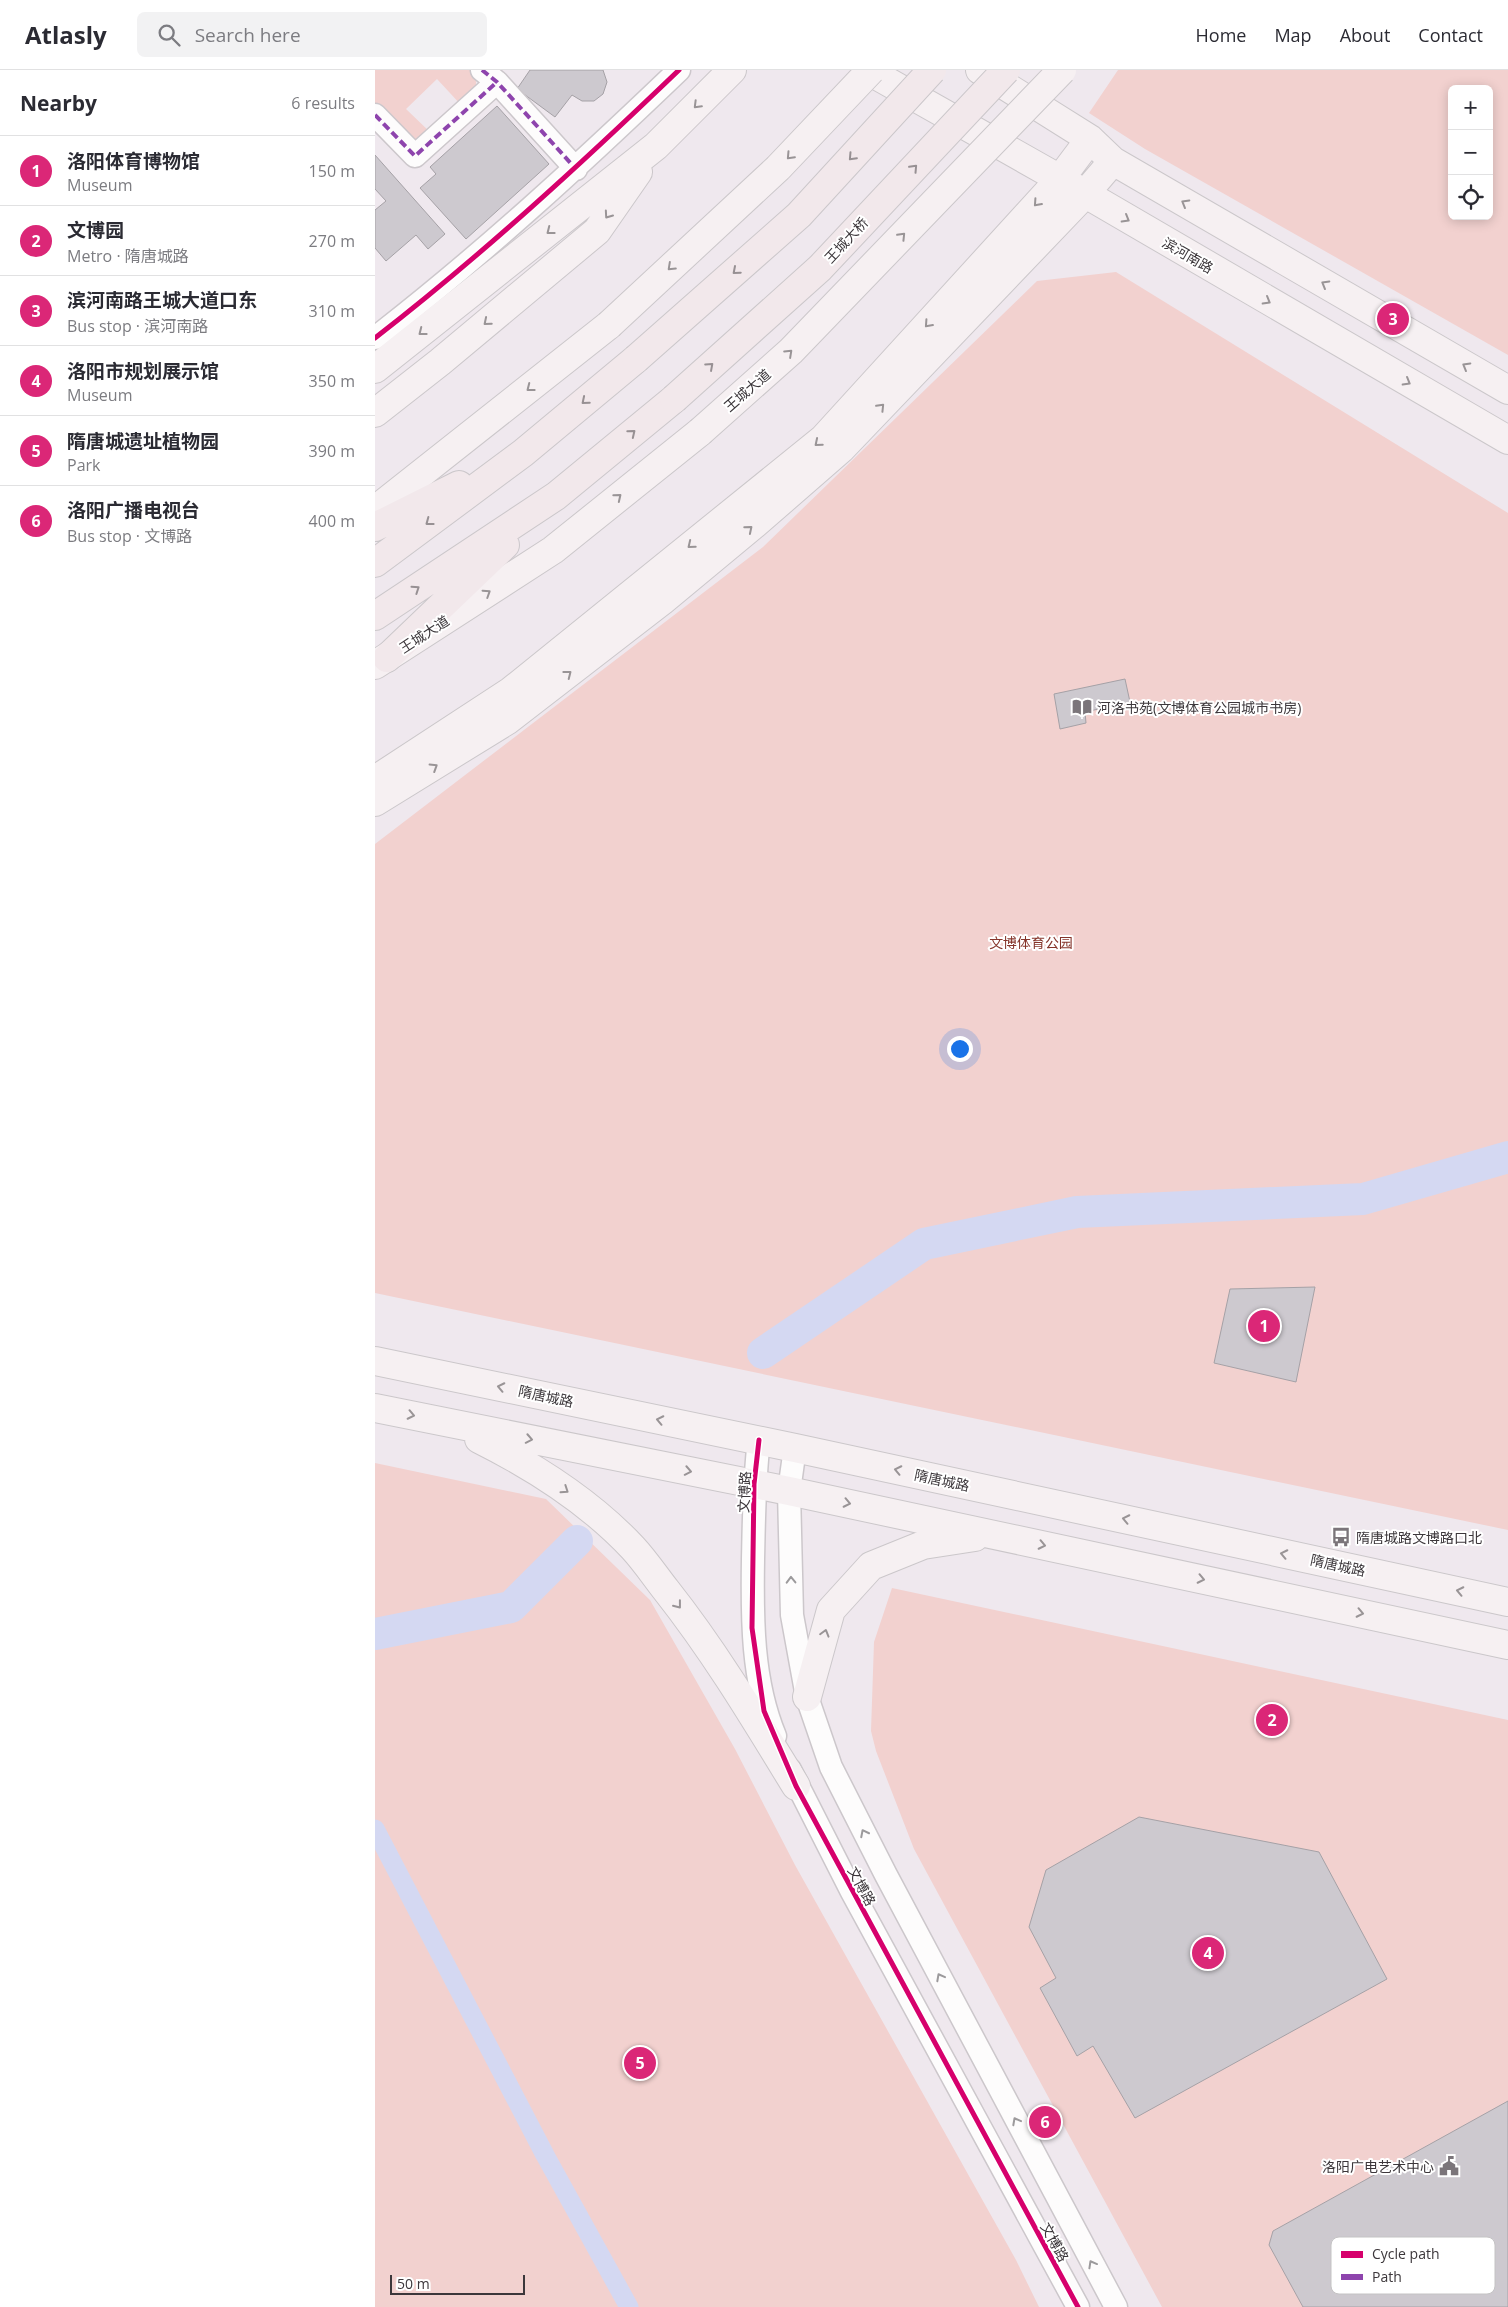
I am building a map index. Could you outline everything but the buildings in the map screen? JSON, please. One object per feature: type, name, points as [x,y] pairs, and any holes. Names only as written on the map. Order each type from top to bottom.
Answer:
[{"type":"highway","points":[[375,563],[523,453],[636,359],[799,215],[932,70]]},
{"type":"highway","name":"王城大桥","points":[[556,496],[674,399],[820,268],[1005,70]]},
{"type":"highway","points":[[375,527],[523,453]]},
{"type":"highway","points":[[375,616],[556,496]]},
{"type":"highway","points":[[381,662],[556,496]]},
{"type":"main road","points":[[375,369],[656,146],[732,70]]},
{"type":"main road","name":"滨河南路","points":[[867,70],[1060,179],[1084,195],[1508,440]]},
{"type":"main road","points":[[375,510],[609,325],[779,168],[871,70]]},
{"type":"main road","points":[[981,70],[1090,138],[1113,161],[1508,390]]},
{"type":"main road","name":"王城大道","points":[[381,662],[553,550],[700,432],[791,351],[1062,70]]},
{"type":"main road","points":[[379,795],[511,691],[823,438],[1060,179],[1090,138]]},
{"type":"main road","points":[[375,412],[440,362],[597,231],[656,146]]},
{"type":"main road","points":[[379,795],[508,720],[663,601],[756,523],[841,449],[1084,195],[1113,161]]},
{"type":"main road","name":"隋唐城路","points":[[375,1361],[759,1440],[1508,1602]]},
{"type":"main road","points":[[375,1408],[789,1491],[1508,1645]]},
{"type":"main road","points":[[447,1423],[520,1460],[582,1502],[633,1548],[691,1622],[738,1691],[796,1786]]},
{"type":"main road","points":[[807,1697],[831,1610],[871,1566],[923,1545],[994,1535]]},
{"type":"street","points":[[375,338],[430,296],[576,169],[679,70]]},
{"type":"street","points":[[375,115],[415,156],[490,76],[576,169]]},
{"type":"street","name":"文博路","points":[[759,1440],[754,1484],[752,1628],[765,1711],[796,1786],[1078,2307]]},
{"type":"street","name":"文博路","points":[[795,1448],[789,1491],[792,1614],[807,1697],[831,1767],[886,1876],[1116,2307]]},
{"type":"green space","points":[[375,70],[470,70],[476,74],[476,93],[462,106],[437,79],[406,109],[431,133],[416,143],[375,106]]},
{"type":"green space","points":[[1118,70],[1508,70],[1508,355],[1145,149],[1089,113]]},
{"type":"green space","name":"文博体育公园","points":[[1116,272],[1508,513],[1508,1530],[375,1293],[375,844],[763,547],[1037,281]]},
{"type":"green space","points":[[375,1463],[546,1499],[650,1600],[735,1749],[795,1865],[1016,2260],[1039,2307],[375,2307]]},
{"type":"green space","points":[[892,1588],[1508,1720],[1508,2307],[1162,2307],[914,1849],[876,1751],[871,1731],[874,1642]]},
{"type":"waterway","points":[[763,1353],[924,1244],[1077,1212],[1363,1199],[1508,1157]]},
{"type":"waterway","points":[[375,1634],[511,1607],[577,1541]]},
{"type":"waterway","points":[[375,1829],[545,2155],[629,2307]]},
{"type":"marked path","points":[[482,70],[497,82],[576,169]]},
{"type":"marked path","points":[[375,115],[415,156],[497,82]]},
{"type":"cycle path","points":[[375,338],[492,242],[679,70]]},
{"type":"cycle path","points":[[759,1440],[754,1484],[752,1628],[764,1711],[796,1786],[1078,2307]]},
{"type":"place","name":"滨河南路王城大道口东","points":[[1393,319]]},
{"type":"place","name":"河洛书苑(文博体育公园城市书房)","points":[[1082,707]]},
{"type":"place","name":"洛阳体育博物馆","points":[[1264,1326]]},
{"type":"place","name":"隋唐城路文博路口北","points":[[1341,1537]]},
{"type":"place","name":"文博园","points":[[1272,1720]]},
{"type":"place","name":"洛阳市规划展示馆","points":[[1208,1953]]},
{"type":"place","name":"隋唐城遗址植物园","points":[[640,2063]]},
{"type":"place","name":"洛阳广播电视台","points":[[1045,2122]]},
{"type":"place","name":"洛阳广电艺术中心","points":[[1449,2166]]}]
